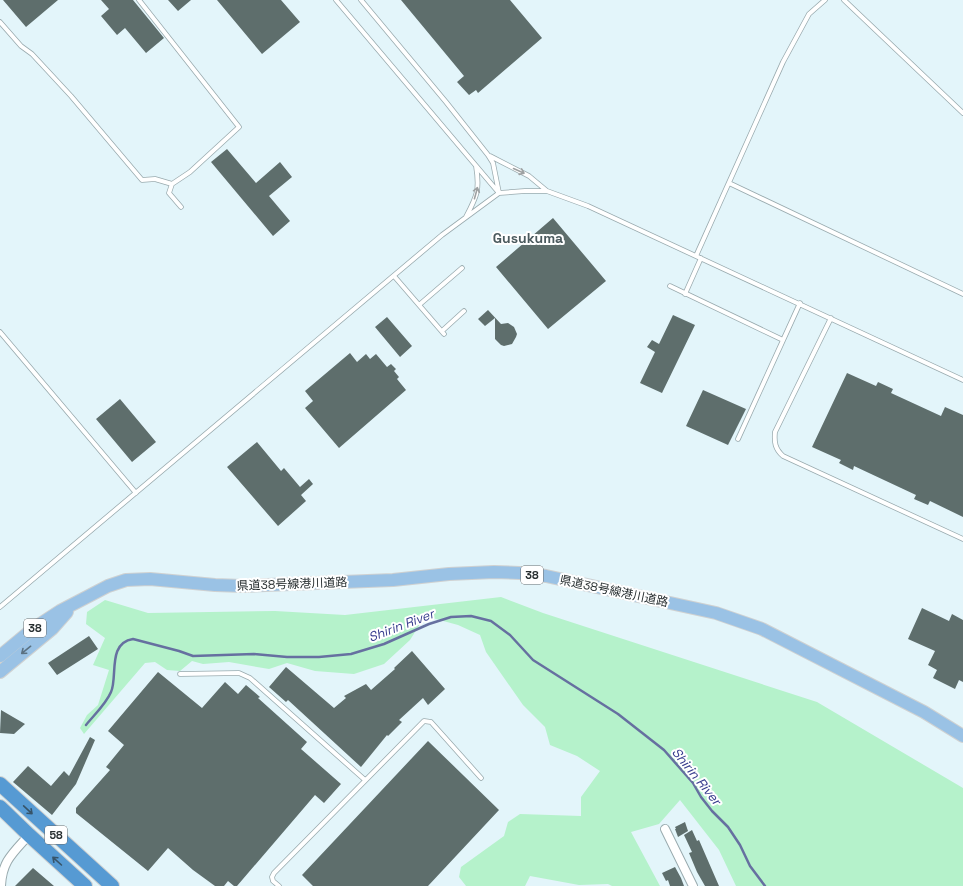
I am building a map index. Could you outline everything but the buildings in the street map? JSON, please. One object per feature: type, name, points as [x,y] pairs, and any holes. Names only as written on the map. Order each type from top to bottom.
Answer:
[{"type":"highway","name":"58","points":[[0,784],[112,886]]},
{"type":"highway","name":"58","points":[[0,807],[85,886]]},
{"type":"main road","name":"県道38号線港川道路","points":[[0,656],[34,628],[60,611],[108,586],[126,580],[166,580],[243,586],[393,580],[449,574],[520,573],[546,576],[716,613],[762,629],[924,712],[963,736]]},
{"type":"main road","name":"県道38号線港川道路","points":[[0,672],[52,629],[73,605]]},
{"type":"street","points":[[665,829],[693,886]]},
{"type":"street","points":[[1,886],[2,870],[8,858],[29,835]]},
{"type":"lane","points":[[139,0],[239,128],[190,172],[172,184],[169,193],[181,207]]},
{"type":"lane","points":[[336,0],[499,194]]},
{"type":"lane","points":[[361,0],[446,102],[488,156],[493,164],[499,194]]},
{"type":"lane","points":[[696,256],[783,62],[809,14],[825,0]]},
{"type":"lane","points":[[844,0],[963,113]]},
{"type":"lane","points":[[0,22],[21,46],[32,54],[71,96],[142,180],[155,179],[172,184]]},
{"type":"lane","points":[[488,156],[529,176],[547,191],[588,206],[963,380]]},
{"type":"lane","points":[[465,218],[477,195],[478,186],[476,166]]},
{"type":"lane","points":[[729,183],[963,294]]},
{"type":"lane","points":[[0,607],[442,235],[499,194],[525,191],[547,191]]},
{"type":"lane","points":[[685,294],[701,258]]},
{"type":"lane","points":[[419,305],[462,268]]},
{"type":"lane","points":[[394,276],[443,332],[464,311]]},
{"type":"lane","points":[[670,286],[783,340]]},
{"type":"lane","points":[[738,438],[800,304]]},
{"type":"lane","points":[[831,318],[775,432],[775,445],[778,451],[783,456],[963,539]]},
{"type":"lane","points":[[0,332],[136,493]]},
{"type":"lane","points":[[180,674],[239,673],[250,678],[365,780]]},
{"type":"lane","points":[[279,886],[273,881],[272,877],[274,873],[424,721],[431,722],[481,778]]},
{"type":"green space","points":[[501,597],[543,613],[817,702],[963,788],[963,886],[736,886],[719,850],[680,800],[659,824],[631,832],[660,886],[612,886],[608,884],[579,885],[530,876],[525,886],[466,886],[459,877],[461,867],[504,836],[508,822],[520,814],[581,816],[581,797],[600,771],[577,756],[550,745],[545,727],[523,705],[486,652],[480,635],[458,625],[425,616],[410,640],[384,664],[354,674],[315,671],[287,663],[269,669],[229,662],[203,664],[192,661],[180,671],[167,670],[155,662],[145,663],[84,734],[80,728],[87,715],[98,705],[109,670],[93,665],[105,638],[86,624],[87,612],[105,600],[148,613],[275,611],[345,615]]},
{"type":"waterway","name":"Shirin River","points":[[86,725],[103,705],[111,692],[113,686],[116,654],[125,642],[133,639],[193,656],[254,654],[287,657],[319,657],[351,654],[384,644],[429,624],[451,617],[471,616],[491,621],[510,635],[533,660],[618,714],[664,750],[693,783],[701,797],[712,811],[728,827],[740,845],[750,866],[765,886]]},
{"type":"district","name":"Gusukuma","points":[[528,238]]}]
